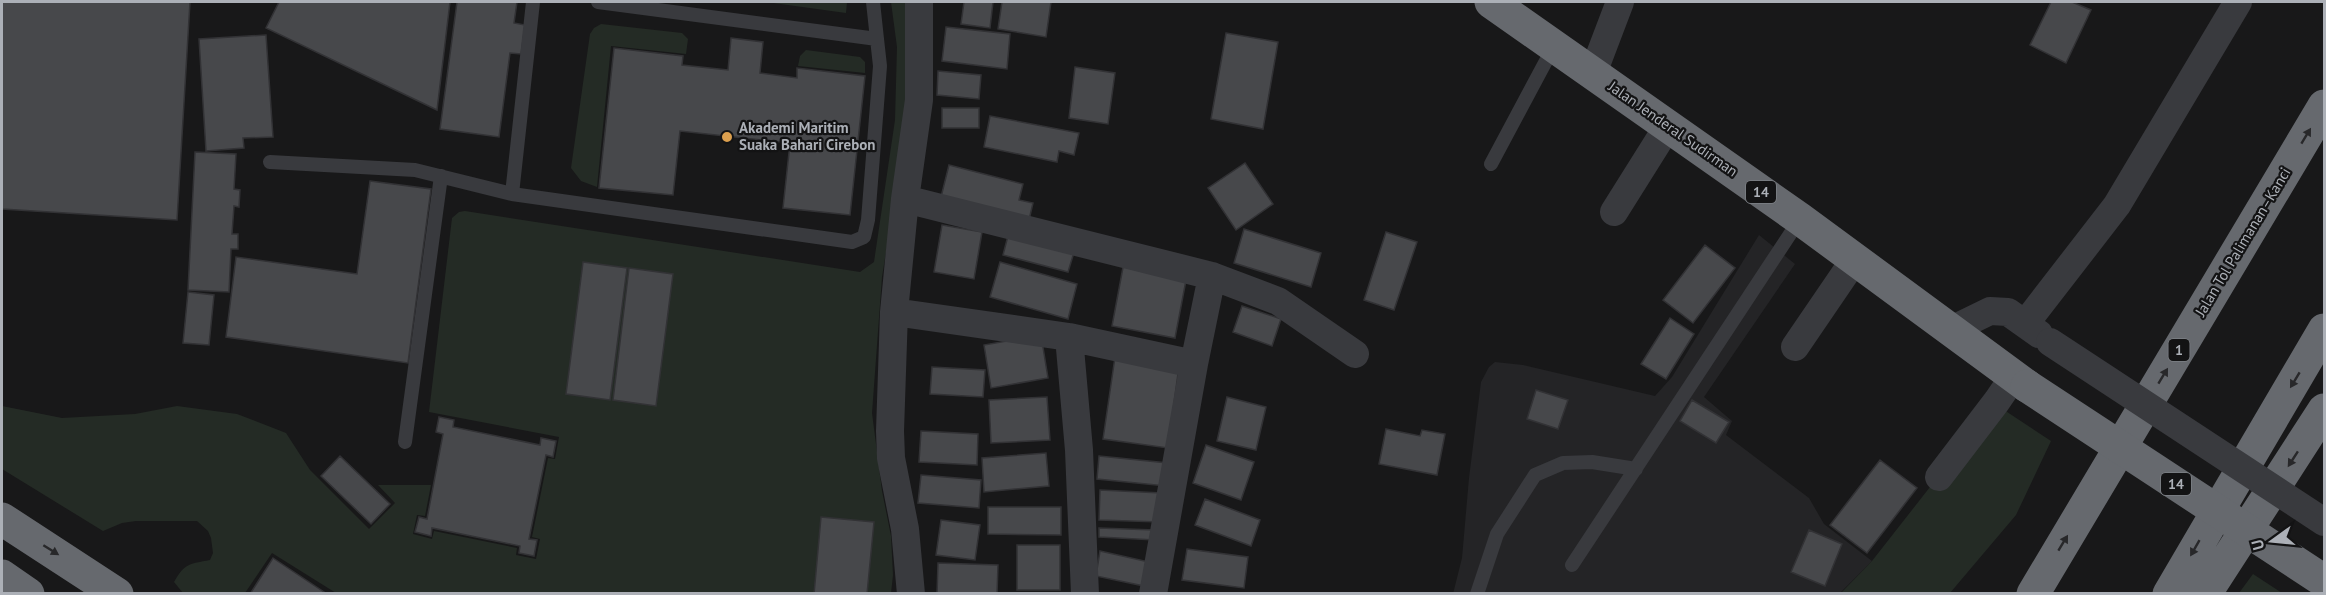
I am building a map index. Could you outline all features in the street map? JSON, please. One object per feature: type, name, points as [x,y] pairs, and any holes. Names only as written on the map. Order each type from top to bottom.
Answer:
[{"type":"highway","name":"Jalan Jenderal Sudirman","points":[[1491,2],[1800,219],[2020,381]]},
{"type":"highway","name":"Jalan Tol Palimanan–Kanci","points":[[2033,594],[2325,106]]},
{"type":"highway","points":[[2169,594],[2325,330]]},
{"type":"highway","name":"14","points":[[2020,381],[2325,581]]},
{"type":"highway","points":[[2205,594],[2325,410]]},
{"type":"highway","points":[[2,519],[117,594]]},
{"type":"highway","points":[[2,576],[28,594]]},
{"type":"street","points":[[911,594],[905,529],[891,458],[894,312],[905,199],[919,100],[919,2]]},
{"type":"street","points":[[1593,73],[1620,2]]},
{"type":"street","points":[[2025,324],[2117,205],[2238,2]]},
{"type":"street","points":[[1614,212],[1668,126]]},
{"type":"street","points":[[905,199],[1212,276],[1278,301],[1355,354]]},
{"type":"street","points":[[1795,347],[1855,259]]},
{"type":"street","points":[[1153,594],[1212,276]]},
{"type":"street","points":[[1951,330],[1990,311],[2008,312],[2050,342],[2325,522]]},
{"type":"street","points":[[894,312],[1069,337],[1194,364]]},
{"type":"street","points":[[1069,337],[1079,450],[1084,594]]},
{"type":"street","points":[[1939,477],[1997,401],[2020,381]]},
{"type":"lane","points":[[512,194],[533,2]]},
{"type":"lane","points":[[598,2],[877,39]]},
{"type":"lane","points":[[270,162],[415,170],[512,194],[839,242],[852,242],[864,237],[868,220],[880,66],[873,2]]},
{"type":"lane","points":[[1491,164],[1554,45]]},
{"type":"lane","points":[[405,442],[441,176]]},
{"type":"lane","points":[[1572,565],[1800,219]]},
{"type":"lane","points":[[1476,594],[1497,534],[1534,475],[1563,463],[1592,462],[1636,469]]},
{"type":"shaded area","points":[[766,2],[847,2],[846,13]]},
{"type":"shaded area","points":[[891,2],[906,2],[908,116],[882,277],[872,413],[882,491],[891,536],[893,575],[891,593],[336,593],[272,553],[245,593],[183,593],[174,582],[181,571],[192,564],[210,560],[213,553],[208,531],[197,521],[136,521],[122,523],[103,531],[2,469],[2,406],[62,418],[135,414],[177,406],[237,414],[286,433],[310,470],[369,529],[395,503],[378,485],[431,485],[425,516],[417,515],[413,534],[432,539],[434,531],[517,548],[516,555],[536,559],[540,539],[532,537],[548,458],[555,459],[559,437],[429,412],[452,218],[459,212],[465,211],[860,272],[874,262],[895,120],[897,47]]},
{"type":"shaded area","points":[[601,24],[682,33],[688,39],[686,54],[611,46],[597,187],[581,181],[571,168],[590,34]]},
{"type":"shaded area","points":[[806,50],[860,57],[865,62],[865,73],[798,66],[800,56]]},
{"type":"shaded area","points":[[1759,235],[1795,264],[1704,397],[1732,421],[1726,435],[1809,498],[1824,524],[1872,561],[1840,593],[1453,594],[1462,558],[1481,382],[1489,367],[1495,362],[1523,365],[1655,396],[1672,377]]},
{"type":"shaded area","points":[[1995,404],[2051,441],[2016,515],[1950,593],[1840,594],[1872,561]]},
{"type":"shaded area","points":[[2253,574],[2282,593],[2239,593]]},
{"type":"building","points":[[2,2],[190,2],[177,220],[2,209]]},
{"type":"building","points":[[279,2],[450,2],[437,110],[266,28]]},
{"type":"building","points":[[457,2],[517,2],[514,23],[525,25],[521,54],[510,53],[499,137],[440,129]]},
{"type":"building","points":[[964,2],[993,2],[990,28],[961,24]]},
{"type":"building","points":[[1002,2],[1051,2],[1046,37],[998,29]]},
{"type":"building","points":[[2051,2],[2072,2],[2091,10],[2066,63],[2030,45]]},
{"type":"building","points":[[946,27],[1010,34],[1007,69],[942,61]]},
{"type":"building","points":[[1226,33],[1278,42],[1263,129],[1211,119]]},
{"type":"building","points":[[266,35],[273,137],[243,138],[244,148],[206,151],[199,39]]},
{"type":"building","points":[[731,38],[763,42],[760,73],[797,78],[797,68],[865,76],[850,215],[783,208],[790,143],[680,131],[673,195],[599,188],[614,48],[683,56],[682,65],[728,70]]},
{"type":"building","points":[[1075,67],[1115,73],[1108,124],[1069,118]]},
{"type":"building","points":[[938,71],[981,75],[979,99],[937,95]]},
{"type":"building","points":[[942,108],[979,108],[979,128],[942,128]]},
{"type":"building","points":[[990,116],[1079,133],[1074,155],[1059,151],[1057,162],[984,147]]},
{"type":"building","points":[[195,152],[236,154],[234,189],[240,190],[239,207],[234,206],[232,234],[238,234],[238,249],[231,249],[229,292],[188,290]]},
{"type":"building","points":[[1245,163],[1273,204],[1236,230],[1208,188]]},
{"type":"building","points":[[949,165],[1023,184],[1019,200],[1033,203],[1029,220],[941,197]]},
{"type":"building","points":[[370,181],[431,189],[408,363],[226,337],[236,257],[357,274]]},
{"type":"building","points":[[942,225],[982,232],[974,279],[934,272]]},
{"type":"building","points":[[1244,229],[1321,253],[1311,287],[1234,263]]},
{"type":"building","points":[[1009,232],[1075,249],[1068,272],[1003,255]]},
{"type":"building","points":[[1386,232],[1417,242],[1394,310],[1364,300]]},
{"type":"building","points":[[1705,245],[1735,268],[1693,323],[1663,300]]},
{"type":"building","points":[[583,262],[627,268],[610,400],[566,394]]},
{"type":"building","points":[[1000,262],[1077,284],[1068,319],[990,297]]},
{"type":"building","points":[[1124,262],[1187,275],[1175,338],[1112,326]]},
{"type":"building","points":[[629,268],[673,274],[656,406],[613,400]]},
{"type":"building","points":[[188,292],[214,295],[209,345],[183,343]]},
{"type":"building","points":[[1242,306],[1281,319],[1272,346],[1233,332]]},
{"type":"building","points":[[1670,318],[1694,334],[1666,379],[1641,364]]},
{"type":"building","points":[[1041,335],[1048,378],[991,388],[984,345]]},
{"type":"building","points":[[1115,357],[1179,366],[1168,448],[1103,439]]},
{"type":"building","points":[[932,367],[985,370],[983,397],[930,394]]},
{"type":"building","points":[[1536,390],[1568,400],[1558,429],[1527,419]]},
{"type":"building","points":[[1047,397],[1050,440],[991,443],[989,400]]},
{"type":"building","points":[[1227,397],[1266,407],[1256,450],[1217,441]]},
{"type":"building","points":[[1692,400],[1729,422],[1716,443],[1680,421]]},
{"type":"building","points":[[439,417],[454,420],[453,427],[540,445],[541,438],[556,441],[553,457],[546,455],[529,539],[537,540],[534,556],[519,553],[520,546],[432,528],[431,536],[415,532],[419,517],[427,519],[443,434],[436,432]]},
{"type":"building","points":[[1386,429],[1420,436],[1422,430],[1445,434],[1437,475],[1379,464]]},
{"type":"building","points":[[921,431],[978,434],[977,465],[919,462]]},
{"type":"building","points":[[1206,445],[1254,462],[1241,500],[1193,483]]},
{"type":"building","points":[[1046,453],[1049,486],[984,492],[982,458]]},
{"type":"building","points":[[340,456],[390,504],[371,524],[321,476]]},
{"type":"building","points":[[1099,456],[1168,463],[1166,486],[1097,479]]},
{"type":"building","points":[[1880,460],[1917,488],[1867,553],[1830,525]]},
{"type":"building","points":[[921,475],[981,480],[979,508],[918,503]]},
{"type":"building","points":[[1100,490],[1162,493],[1161,522],[1099,520]]},
{"type":"building","points":[[1205,499],[1260,520],[1251,546],[1195,525]]},
{"type":"building","points":[[988,507],[1061,507],[1061,535],[988,534]]},
{"type":"building","points":[[821,517],[874,522],[867,594],[814,594]]},
{"type":"building","points":[[941,520],[980,525],[975,560],[936,555]]},
{"type":"building","points":[[1099,528],[1155,530],[1155,540],[1099,537]]},
{"type":"building","points":[[1809,530],[1842,544],[1825,586],[1791,572]]},
{"type":"building","points":[[1017,545],[1060,545],[1060,590],[1017,590]]},
{"type":"building","points":[[1187,549],[1248,557],[1244,588],[1182,580]]},
{"type":"building","points":[[1100,551],[1149,562],[1144,586],[1096,576]]},
{"type":"building","points":[[273,558],[327,594],[250,594]]},
{"type":"building","points":[[938,563],[998,565],[997,594],[937,594]]},
{"type":"place","name":"Akademi Maritim Suaka Bahari Cirebon","points":[[727,137]]}]
